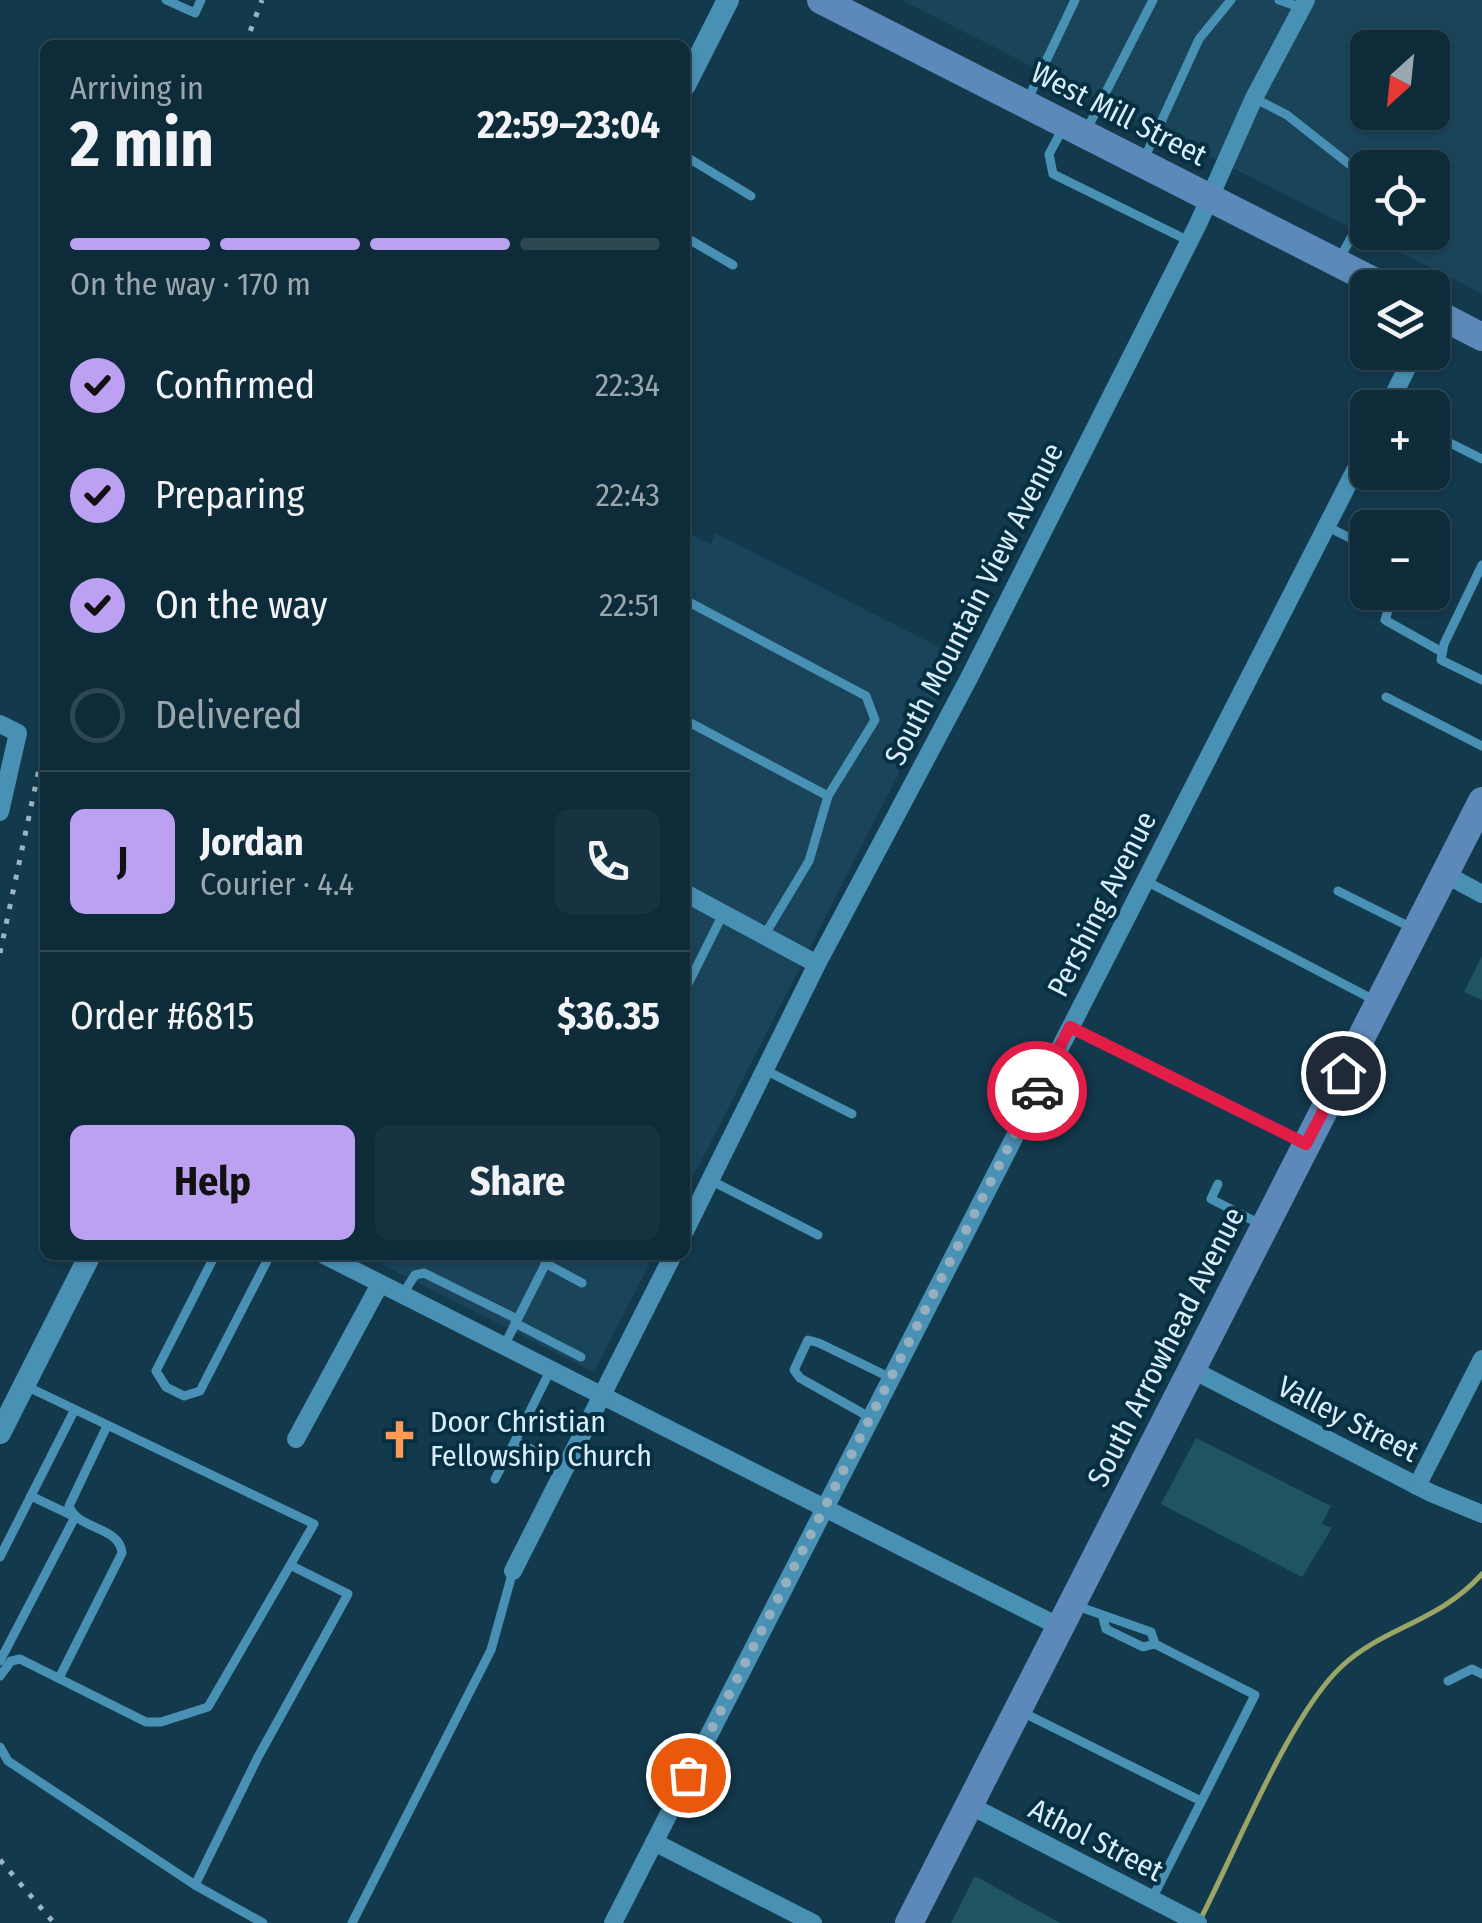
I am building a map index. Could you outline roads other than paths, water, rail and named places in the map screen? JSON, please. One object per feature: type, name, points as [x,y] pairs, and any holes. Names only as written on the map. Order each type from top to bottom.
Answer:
[{"type":"main road","name":"West Mill Street","points":[[821,0],[1353,270]]},
{"type":"main road","points":[[1450,320],[1480,331]]},
{"type":"main road","name":"South Arrowhead Avenue","points":[[909,1923],[1482,800]]},
{"type":"street","points":[[690,75],[728,0]]},
{"type":"street","name":"South Mountain View Avenue","points":[[690,1221],[817,964],[969,678],[1304,4]]},
{"type":"street","name":"Pershing Avenue","points":[[613,1923],[1350,480]]},
{"type":"street","points":[[0,724],[18,733],[0,812]]},
{"type":"street","points":[[1445,874],[1482,894]]},
{"type":"street","points":[[690,896],[817,964]]},
{"type":"street","points":[[0,1432],[87,1260]]},
{"type":"street","points":[[513,1571],[671,1260]]},
{"type":"street","points":[[349,1261],[380,1284],[826,1506],[1066,1615]]},
{"type":"street","points":[[296,1439],[380,1284]]},
{"type":"street","points":[[1417,1486],[1482,1359]]},
{"type":"street","name":"Valley Street","points":[[1191,1369],[1417,1486],[1482,1514]]},
{"type":"street","name":"Athol Street","points":[[969,1805],[1194,1922]]},
{"type":"street","points":[[654,1842],[813,1923]]},
{"type":"lane","points":[[166,0],[194,13],[201,0]]},
{"type":"lane","points":[[1026,104],[1075,0]]},
{"type":"lane","points":[[1152,0],[1075,128],[1050,154],[1053,174],[1189,242]]},
{"type":"lane","points":[[1142,162],[1199,39],[1230,0]]},
{"type":"lane","points":[[1280,0],[1304,4]]},
{"type":"lane","points":[[1254,98],[1287,116],[1350,165]]},
{"type":"lane","points":[[690,159],[751,196]]},
{"type":"lane","points":[[690,240],[733,265]]},
{"type":"lane","points":[[1338,262],[1350,241]]},
{"type":"lane","points":[[1450,443],[1482,459]]},
{"type":"lane","points":[[1326,526],[1350,538]]},
{"type":"lane","points":[[1482,566],[1441,660],[1482,680]]},
{"type":"lane","points":[[690,603],[866,696],[875,720],[828,796],[810,861],[764,936]]},
{"type":"lane","points":[[1388,610],[1385,620],[1391,628],[1442,652]]},
{"type":"lane","points":[[1386,697],[1482,746]]},
{"type":"lane","points":[[690,723],[828,796]]},
{"type":"lane","points":[[1145,881],[1379,1002]]},
{"type":"lane","points":[[1338,891],[1416,930]]},
{"type":"lane","points":[[690,980],[724,914]]},
{"type":"lane","points":[[1070,1027],[1306,1144]]},
{"type":"lane","points":[[764,1070],[852,1114]]},
{"type":"lane","points":[[710,1180],[818,1235]]},
{"type":"lane","points":[[1218,1184],[1211,1199],[1264,1226]]},
{"type":"lane","points":[[212,1260],[156,1371],[166,1387],[184,1396],[200,1392],[267,1260]]},
{"type":"lane","points":[[504,1346],[547,1260]]},
{"type":"lane","points":[[549,1260],[582,1283]]},
{"type":"lane","points":[[402,1295],[414,1275],[424,1273],[581,1357]]},
{"type":"lane","points":[[871,1418],[800,1378],[794,1370],[801,1348],[808,1340],[819,1343],[891,1378]]},
{"type":"lane","points":[[495,1479],[552,1369]]},
{"type":"lane","points":[[0,1676],[17,1658],[146,1722],[161,1722],[208,1707],[312,1529],[311,1520],[24,1384]]},
{"type":"lane","points":[[0,1557],[74,1410]]},
{"type":"lane","points":[[75,1517],[69,1506],[72,1495],[107,1426]]},
{"type":"lane","points":[[515,1441],[566,1467]]},
{"type":"lane","points":[[31,1496],[116,1539],[122,1553],[58,1678]]},
{"type":"lane","points":[[0,1661],[75,1517]]},
{"type":"lane","points":[[195,1885],[258,1757],[348,1594],[292,1566]]},
{"type":"lane","points":[[352,1923],[491,1650],[513,1571]]},
{"type":"lane","points":[[1066,1615],[1114,1615],[1151,1632],[1155,1644]]},
{"type":"lane","points":[[1103,1618],[1106,1629],[1143,1646],[1155,1644],[1256,1695],[1152,1900]]},
{"type":"lane","points":[[1448,1680],[1472,1669],[1482,1674]]},
{"type":"lane","points":[[1017,1710],[1201,1801]]},
{"type":"lane","points":[[0,1747],[8,1762],[195,1885],[262,1923]]},
{"type":"waterway","points":[[1200,1920],[1264,1786],[1322,1688],[1358,1653],[1448,1603],[1482,1574]]},
{"type":"railway","points":[[247,40],[262,0]]},
{"type":"railway","points":[[0,953],[40,765]]},
{"type":"railway","points":[[0,1860],[54,1923]]},
{"type":"place","name":"Door Christian Fellowship Church","points":[[400,1439]]}]
